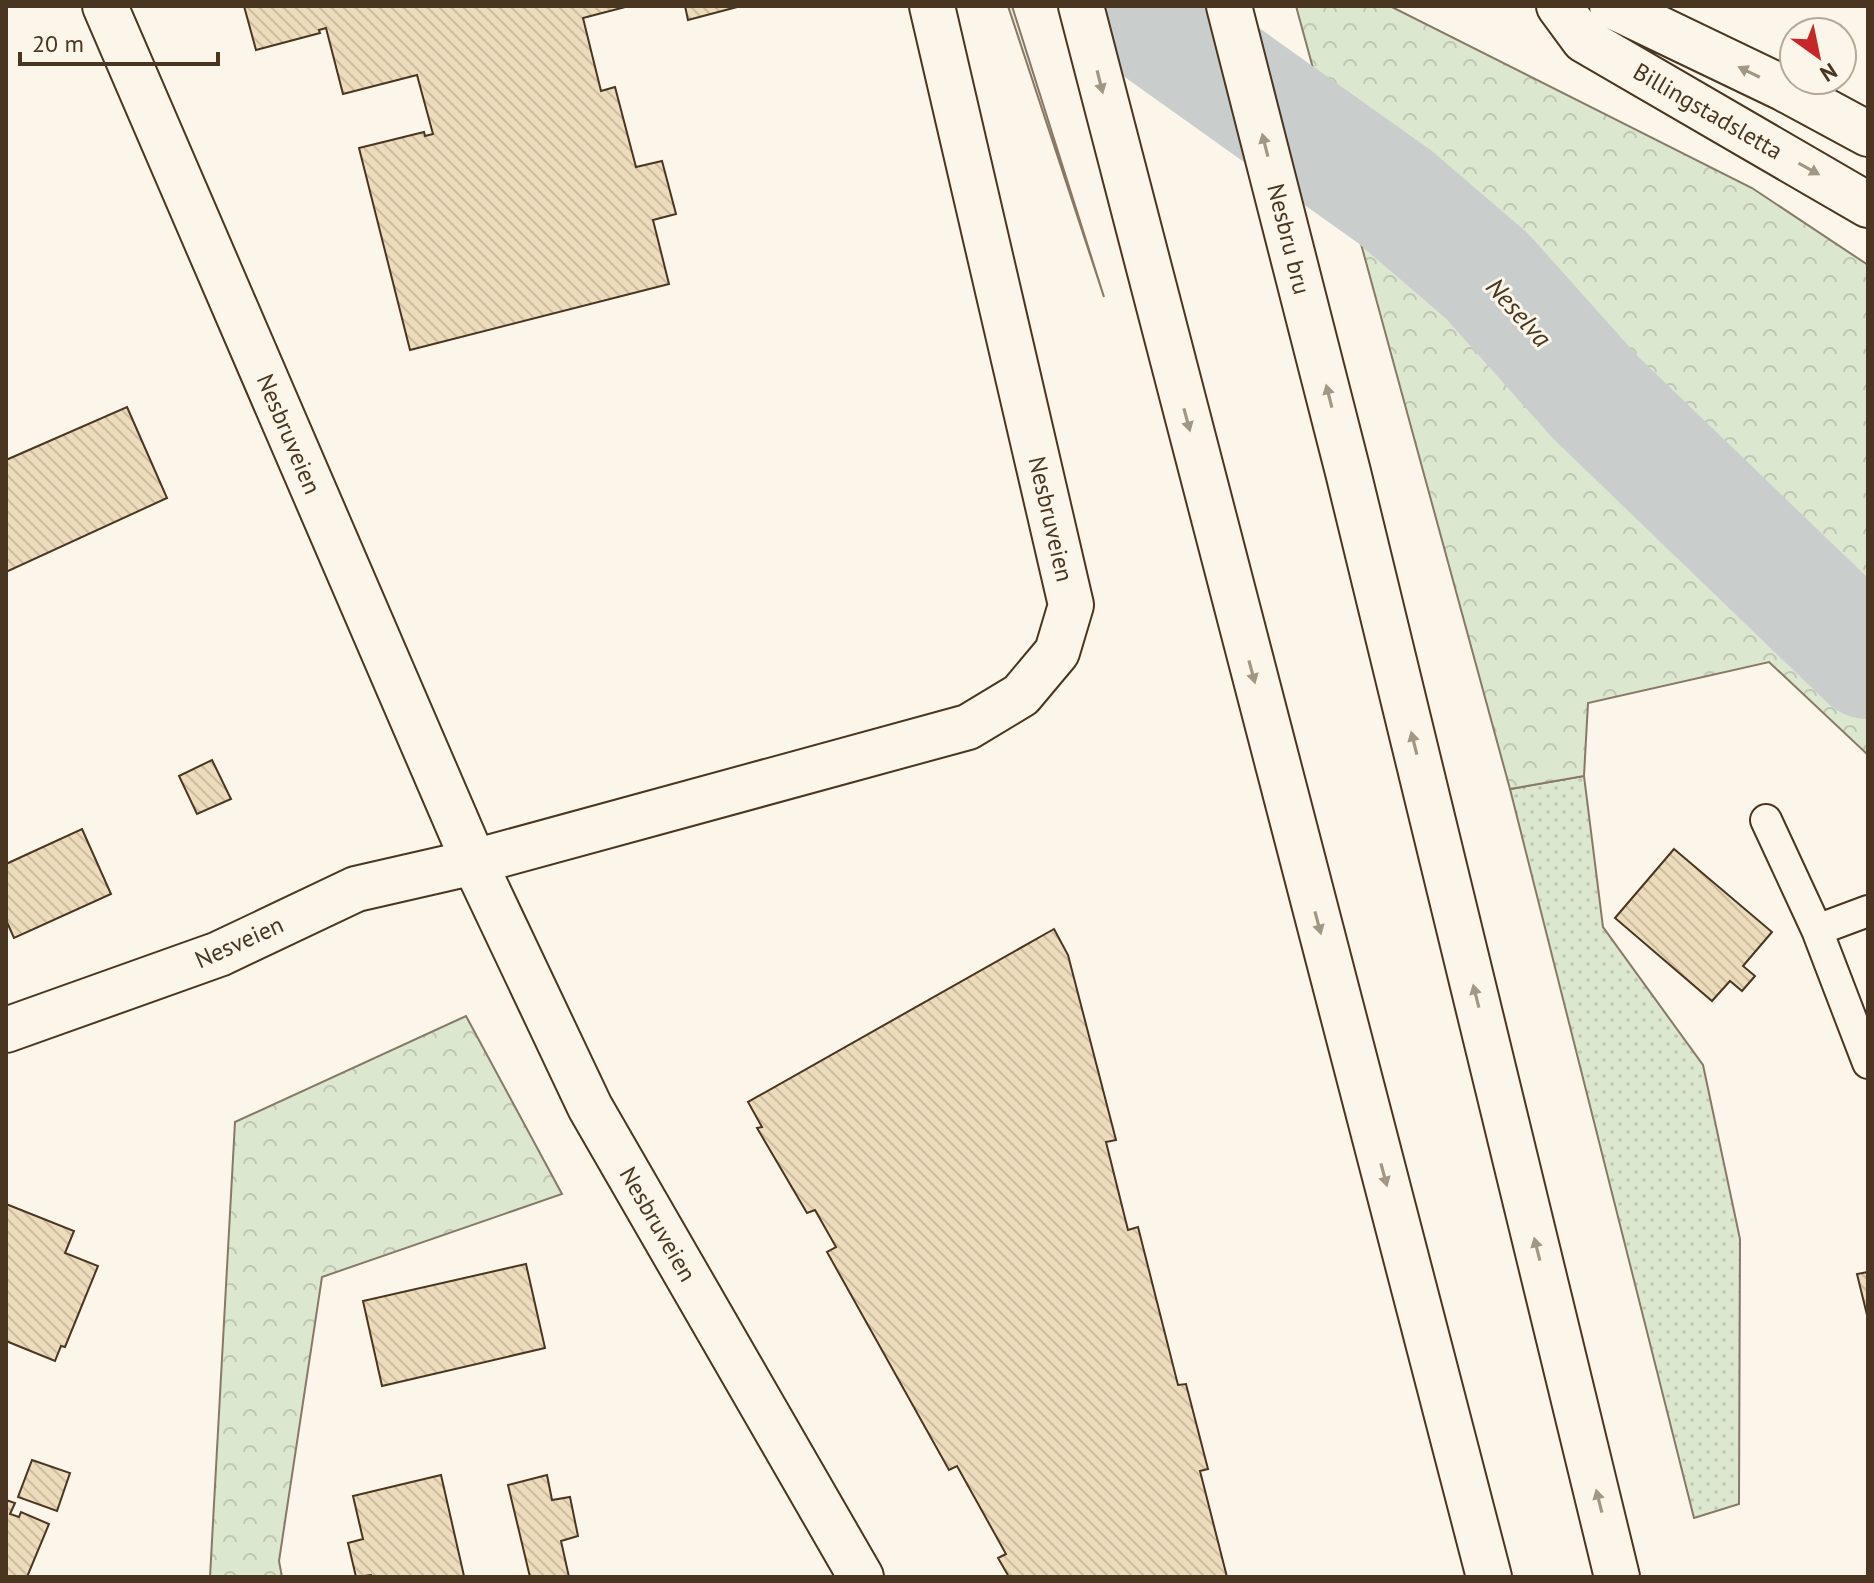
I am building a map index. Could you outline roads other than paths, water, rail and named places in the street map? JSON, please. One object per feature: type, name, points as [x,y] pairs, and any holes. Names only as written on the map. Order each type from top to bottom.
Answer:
[{"type":"main road","name":"Nesbruveien","points":[[105,6],[474,862],[590,1107],[861,1577]]},
{"type":"main road","name":"Nesbruveien","points":[[474,862],[968,727],[1021,695],[1057,652],[1071,605],[932,6]]},
{"type":"main road","points":[[1081,6],[1489,1577]]},
{"type":"main road","name":"Nesbru bru","points":[[1229,6],[1348,472],[1617,1577]]},
{"type":"main road","name":"Billingstadsletta","points":[[1559,6],[1584,40],[1868,205]]},
{"type":"main road","name":"Billingstadsletta","points":[[1612,6],[1783,88],[1868,134]]},
{"type":"main road","name":"Nesveien","points":[[6,1030],[219,954],[356,889],[474,862]]},
{"type":"lane","points":[[1766,820],[1817,930],[1868,1063]]},
{"type":"lane","points":[[1817,930],[1868,911]]},
{"type":"waterway","name":"Neselva","points":[[1133,6],[1163,32],[1395,197],[1487,276],[1596,398],[1868,660]]}]
